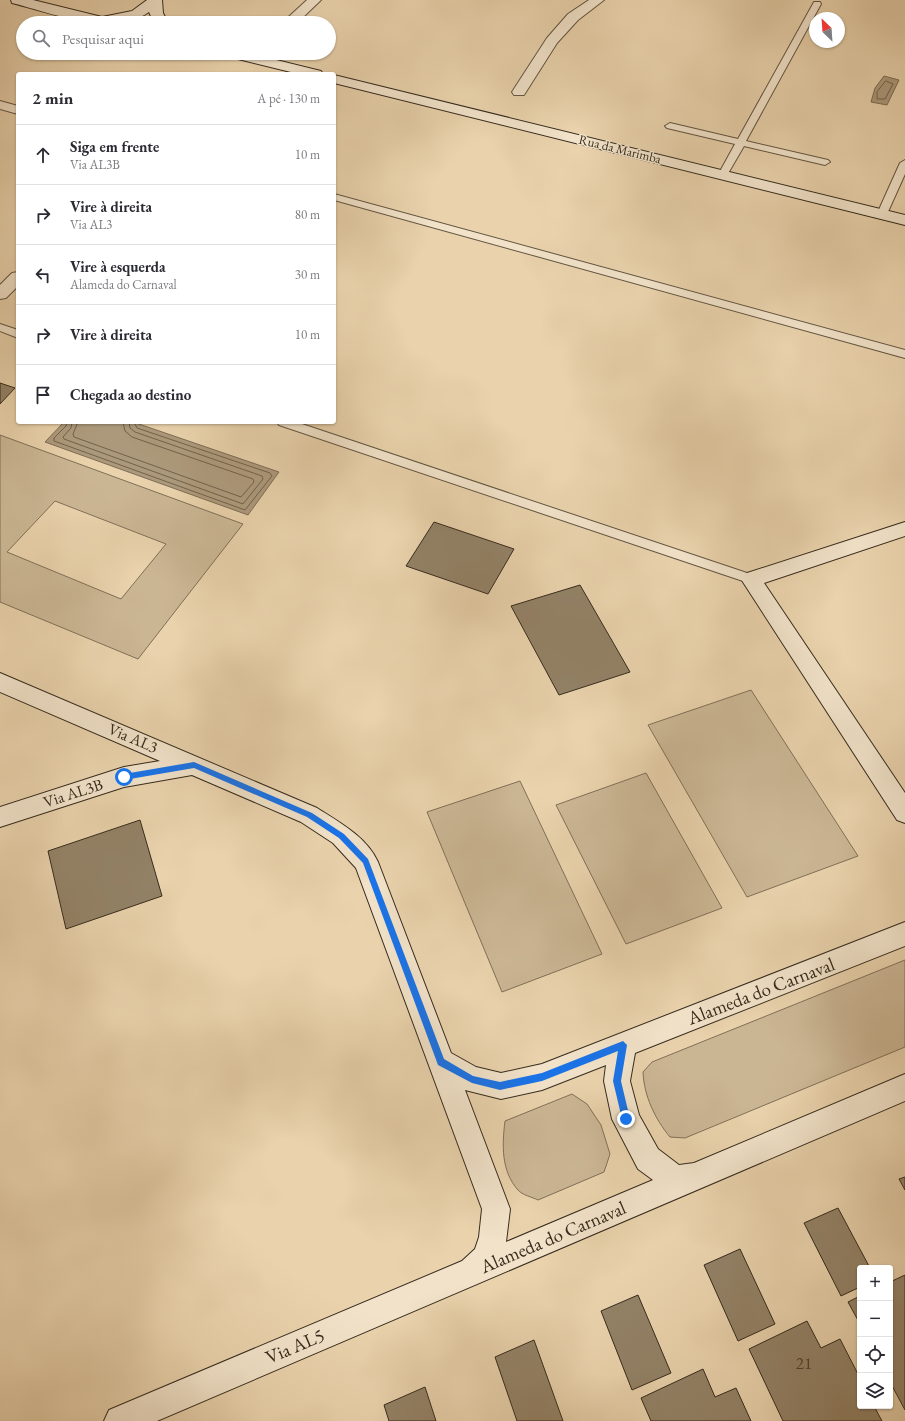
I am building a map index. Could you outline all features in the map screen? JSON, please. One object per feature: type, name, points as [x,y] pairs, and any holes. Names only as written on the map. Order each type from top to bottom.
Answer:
[{"type":"street","points":[[17,0],[82,16]]},
{"type":"street","points":[[131,16],[147,9],[155,0]]},
{"type":"street","points":[[155,0],[158,16]]},
{"type":"street","points":[[297,16],[315,0]]},
{"type":"street","points":[[519,92],[552,41],[573,17],[598,0]]},
{"type":"street","points":[[259,60],[308,72]]},
{"type":"street","name":"Rua da Marimba","points":[[336,78],[905,220]]},
{"type":"street","points":[[0,106],[16,110]]},
{"type":"street","points":[[0,294],[16,279]]},
{"type":"street","points":[[905,529],[751,578],[905,813]]},
{"type":"street","name":"Via AL3","points":[[0,682],[309,815],[341,836],[366,862],[441,1062]]},
{"type":"street","name":"Via AL3B","points":[[0,817],[124,777],[194,765]]},
{"type":"street","name":"Alameda do Carnaval","points":[[441,1062],[472,1080],[500,1086],[542,1077],[905,934]]},
{"type":"street","points":[[623,1045],[617,1081],[626,1119],[648,1159],[676,1180],[699,1174]]},
{"type":"street","name":"Alameda do Carnaval","points":[[441,1062],[496,1209],[494,1237],[487,1258],[470,1272]]},
{"type":"street","name":"Alameda do Carnaval","points":[[470,1272],[905,1087]]},
{"type":"street","name":"Via AL5","points":[[120,1421],[470,1272]]},
{"type":"lane","points":[[723,175],[742,143],[817,4]]},
{"type":"lane","points":[[670,126],[825,162]]},
{"type":"lane","points":[[882,214],[902,180],[905,162]]},
{"type":"lane","points":[[336,198],[905,354]]},
{"type":"lane","points":[[0,327],[16,333]]},
{"type":"lane","points":[[289,424],[751,578]]},
{"type":"shaded area","points":[[0,435],[243,524],[138,659],[0,602]],"holes":[[[55,501],[166,544],[121,599],[7,552]]]},
{"type":"shaded area","points":[[751,690],[858,856],[747,897],[648,725]]},
{"type":"shaded area","points":[[646,773],[722,908],[626,944],[556,805]]},
{"type":"shaded area","points":[[520,781],[602,954],[502,992],[427,812]]},
{"type":"shaded area","points":[[905,960],[905,1047],[685,1138],[670,1137],[660,1123],[651,1107],[644,1081],[643,1072],[652,1062]]},
{"type":"shaded area","points":[[572,1094],[587,1104],[601,1125],[610,1154],[604,1172],[538,1200],[525,1195],[512,1183],[508,1175],[503,1148],[505,1121]]},
{"type":"water","points":[[884,76],[899,80],[887,105],[871,102],[875,88]]},
{"type":"water","points":[[62,424],[139,424],[279,472],[248,515],[45,442]]},
{"type":"building","points":[[0,383],[15,388],[0,404]]},
{"type":"building","points":[[434,522],[514,549],[488,594],[406,566]]},
{"type":"building","points":[[580,585],[630,672],[559,695],[511,606]]},
{"type":"building","points":[[140,820],[162,896],[66,929],[48,851]]},
{"type":"building","points":[[905,1177],[905,1190],[899,1179]]},
{"type":"building","points":[[838,1208],[868,1265],[857,1265],[857,1288],[841,1296],[804,1223]]},
{"type":"building","points":[[740,1249],[775,1324],[738,1341],[704,1265]]},
{"type":"building","points":[[905,1275],[905,1410],[893,1388],[893,1281]]},
{"type":"building","points":[[638,1295],[671,1373],[632,1390],[601,1311]]},
{"type":"building","points":[[857,1298],[857,1318],[848,1302]]},
{"type":"building","points":[[807,1321],[821,1348],[840,1339],[857,1372],[857,1409],[876,1409],[882,1421],[783,1421],[749,1349]]},
{"type":"building","points":[[534,1340],[563,1421],[517,1421],[495,1357]]},
{"type":"building","points":[[703,1369],[715,1397],[736,1388],[751,1421],[651,1421],[641,1398]]},
{"type":"building","points":[[425,1387],[436,1421],[389,1421],[384,1405]]},
{"type":"route","points":[[124,777],[194,765],[309,815],[341,836],[366,862],[441,1062],[472,1080],[500,1086],[542,1077],[623,1045],[617,1081],[626,1119]]}]
